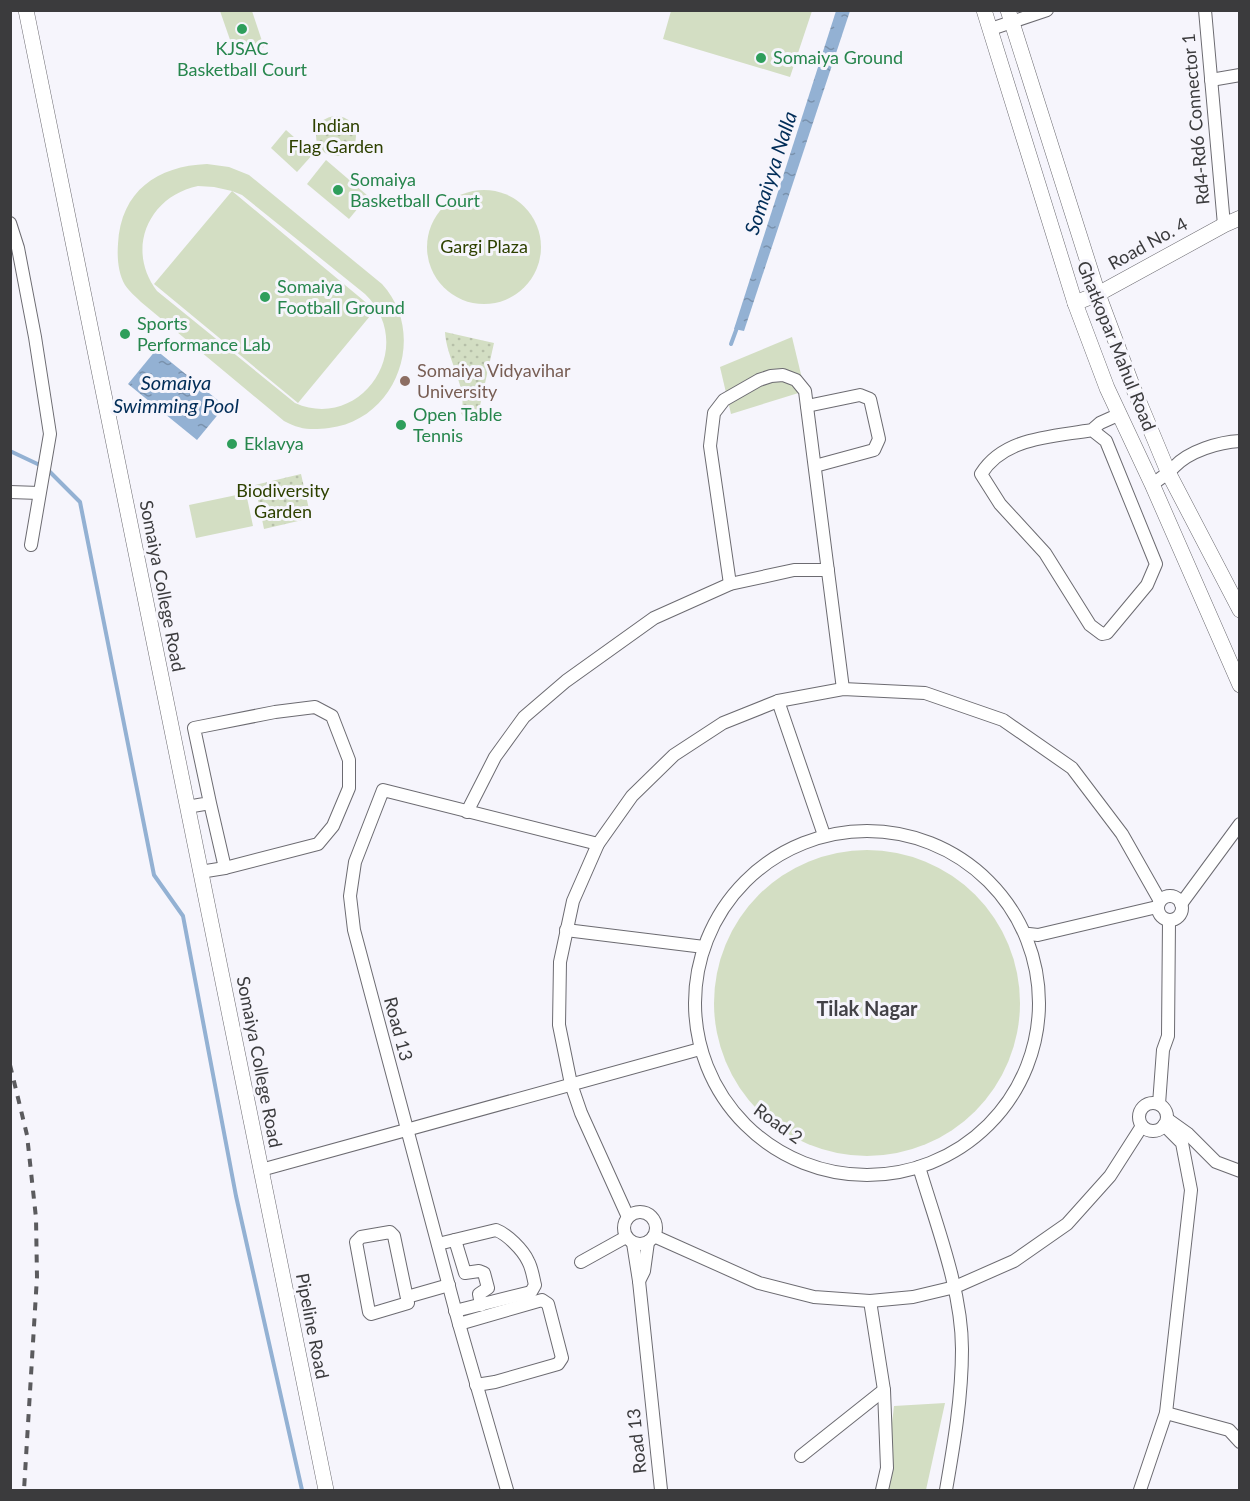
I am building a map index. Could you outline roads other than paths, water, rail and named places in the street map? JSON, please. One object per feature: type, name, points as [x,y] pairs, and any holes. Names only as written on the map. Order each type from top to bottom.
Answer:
[{"type":"street","name":"Somaiya College Road","points":[[26,10],[261,1170]]},
{"type":"street","name":"Ghatkopar Mahul Road","points":[[984,10],[1075,303],[1107,387],[1152,484],[1239,685]]},
{"type":"street","points":[[991,29],[1010,16],[1047,10]]},
{"type":"street","name":"Rd4-Rd6 Connector 1","points":[[1205,10],[1224,225]]},
{"type":"street","name":"Ghatkopar Mahul Road","points":[[1010,16],[1098,294],[1132,385],[1169,474],[1239,610]]},
{"type":"street","points":[[1211,80],[1239,75]]},
{"type":"street","points":[[1027,148],[1050,140]]},
{"type":"street","name":"Road No. 4","points":[[1075,303],[1098,294],[1239,218]]},
{"type":"street","points":[[10,223],[18,248],[35,337],[50,434],[31,545]]},
{"type":"street","points":[[730,584],[710,446],[714,413],[724,400],[759,380],[783,375],[796,380],[805,391],[843,689]]},
{"type":"street","points":[[807,406],[860,396],[870,399],[879,439],[874,450],[815,466]]},
{"type":"street","points":[[1092,430],[1106,441],[1156,564],[1147,585],[1107,633],[1102,634],[1090,626],[1045,553],[1000,504],[981,474],[989,461],[1016,444],[1092,430],[1100,423],[1120,414]]},
{"type":"street","points":[[1152,484],[1169,474],[1174,466],[1200,450],[1239,441]]},
{"type":"street","points":[[10,492],[40,488]]},
{"type":"street","points":[[467,812],[495,757],[524,717],[566,681],[654,618],[730,584],[794,570],[828,570]]},
{"type":"street","points":[[628,1217],[581,1113],[571,1084],[559,1025],[560,962],[573,901],[598,844],[632,796],[674,755],[723,723],[778,701],[843,689],[925,693],[1003,720],[1072,768],[1122,834],[1159,904],[1162,918],[1169,921],[1179,916],[1181,904],[1235,835],[1239,824]]},
{"type":"street","points":[[778,701],[824,836]]},
{"type":"street","points":[[172,732],[275,712],[315,708],[332,716],[349,760],[349,788],[333,826],[318,844],[225,868],[200,872]]},
{"type":"street","points":[[194,728],[225,868]]},
{"type":"street","name":"Road 13","points":[[507,1491],[455,1311],[354,930],[350,896],[355,862],[383,790],[598,844]]},
{"type":"street","points":[[187,807],[210,803]]},
{"type":"street","name":"Road 2","points":[[874,830],[924,839],[969,863],[1004,898],[1029,934],[1039,997],[1032,1052],[1007,1102],[969,1142],[919,1167],[873,1176],[827,1171],[784,1155],[746,1128],[717,1091],[700,1048],[694,994],[704,947],[733,894],[774,857],[824,836],[874,830]]},
{"type":"street","points":[[1029,934],[1038,935],[1159,904],[1166,897],[1173,896],[1181,904]]},
{"type":"street","points":[[1159,1104],[1163,1050],[1168,1036],[1169,921]]},
{"type":"street","points":[[567,930],[704,947]]},
{"type":"street","points":[[261,1170],[700,1048]]},
{"type":"street","points":[[1140,1491],[1166,1413],[1191,1190],[1182,1143],[1165,1122],[1165,1110],[1159,1104],[1150,1103],[1142,1108],[1139,1117],[1145,1129],[1154,1131],[1165,1122]]},
{"type":"street","points":[[1165,1122],[1188,1134],[1216,1162],[1239,1171]]},
{"type":"street","points":[[651,1239],[759,1283],[814,1297],[870,1301],[913,1297],[955,1287],[1014,1261],[1067,1224],[1110,1176],[1142,1126]]},
{"type":"street","points":[[919,1167],[955,1287],[962,1357],[960,1408],[946,1491]]},
{"type":"street","name":"Pipeline Road","points":[[261,1170],[326,1491]]},
{"type":"street","points":[[629,1240],[624,1225],[628,1217],[637,1212],[647,1214],[654,1221],[656,1231],[651,1239],[644,1271],[639,1281]]},
{"type":"street","points":[[438,1244],[500,1231],[526,1257],[535,1285],[531,1292],[455,1311]]},
{"type":"street","points":[[387,1232],[393,1233],[407,1297],[406,1305],[374,1314],[369,1312],[356,1244],[358,1239],[387,1232]]},
{"type":"street","points":[[581,1262],[629,1240],[643,1245],[651,1239]]},
{"type":"street","points":[[455,1240],[464,1271],[484,1273],[488,1288],[479,1294],[482,1305]]},
{"type":"street","name":"Road 13","points":[[629,1240],[639,1281],[661,1491]]},
{"type":"street","points":[[407,1297],[448,1285]]},
{"type":"street","points":[[459,1324],[543,1300],[548,1304],[562,1358],[558,1364],[495,1382],[476,1385]]},
{"type":"street","points":[[870,1301],[884,1390],[887,1468],[882,1491]]},
{"type":"street","points":[[801,1456],[884,1390]]},
{"type":"street","points":[[1166,1413],[1229,1430],[1239,1443]]},
{"type":"water","points":[[836,11],[850,11],[744,331],[734,329]]},
{"type":"water","name":"Somaiya Swimming Pool","points":[[156,350],[225,406],[197,440],[128,384]]},
{"type":"waterway","name":"Somaiyya Nalla","points":[[731,344],[738,325]]},
{"type":"waterway","points":[[10,451],[46,468],[80,502],[154,875],[183,916],[236,1196],[302,1490]]},
{"type":"railway","points":[[10,1065],[27,1135],[36,1218],[37,1277],[24,1490]]},
{"type":"place","name":"KJSAC Basketball Court","points":[[242,29]]},
{"type":"place","name":"Somaiya Ground","points":[[761,58]]},
{"type":"place","name":"Somaiya Basketball Court","points":[[338,190]]},
{"type":"place","name":"Somaiya Football Ground","points":[[265,297]]},
{"type":"place","name":"Sports Performance Lab","points":[[125,334]]},
{"type":"place","name":"Somaiya Vidyavihar University","points":[[405,381]]},
{"type":"place","name":"Open Table Tennis","points":[[401,425]]},
{"type":"place","name":"Eklavya","points":[[232,444]]},
{"type":"district","name":"Tilak Nagar","points":[[867,1009]]},
{"type":"park label","name":"Indian Flag Garden","points":[[336,136]]},
{"type":"park label","name":"Gargi Plaza","points":[[484,247]]},
{"type":"park label","name":"Biodiversity Garden","points":[[283,501]]}]
